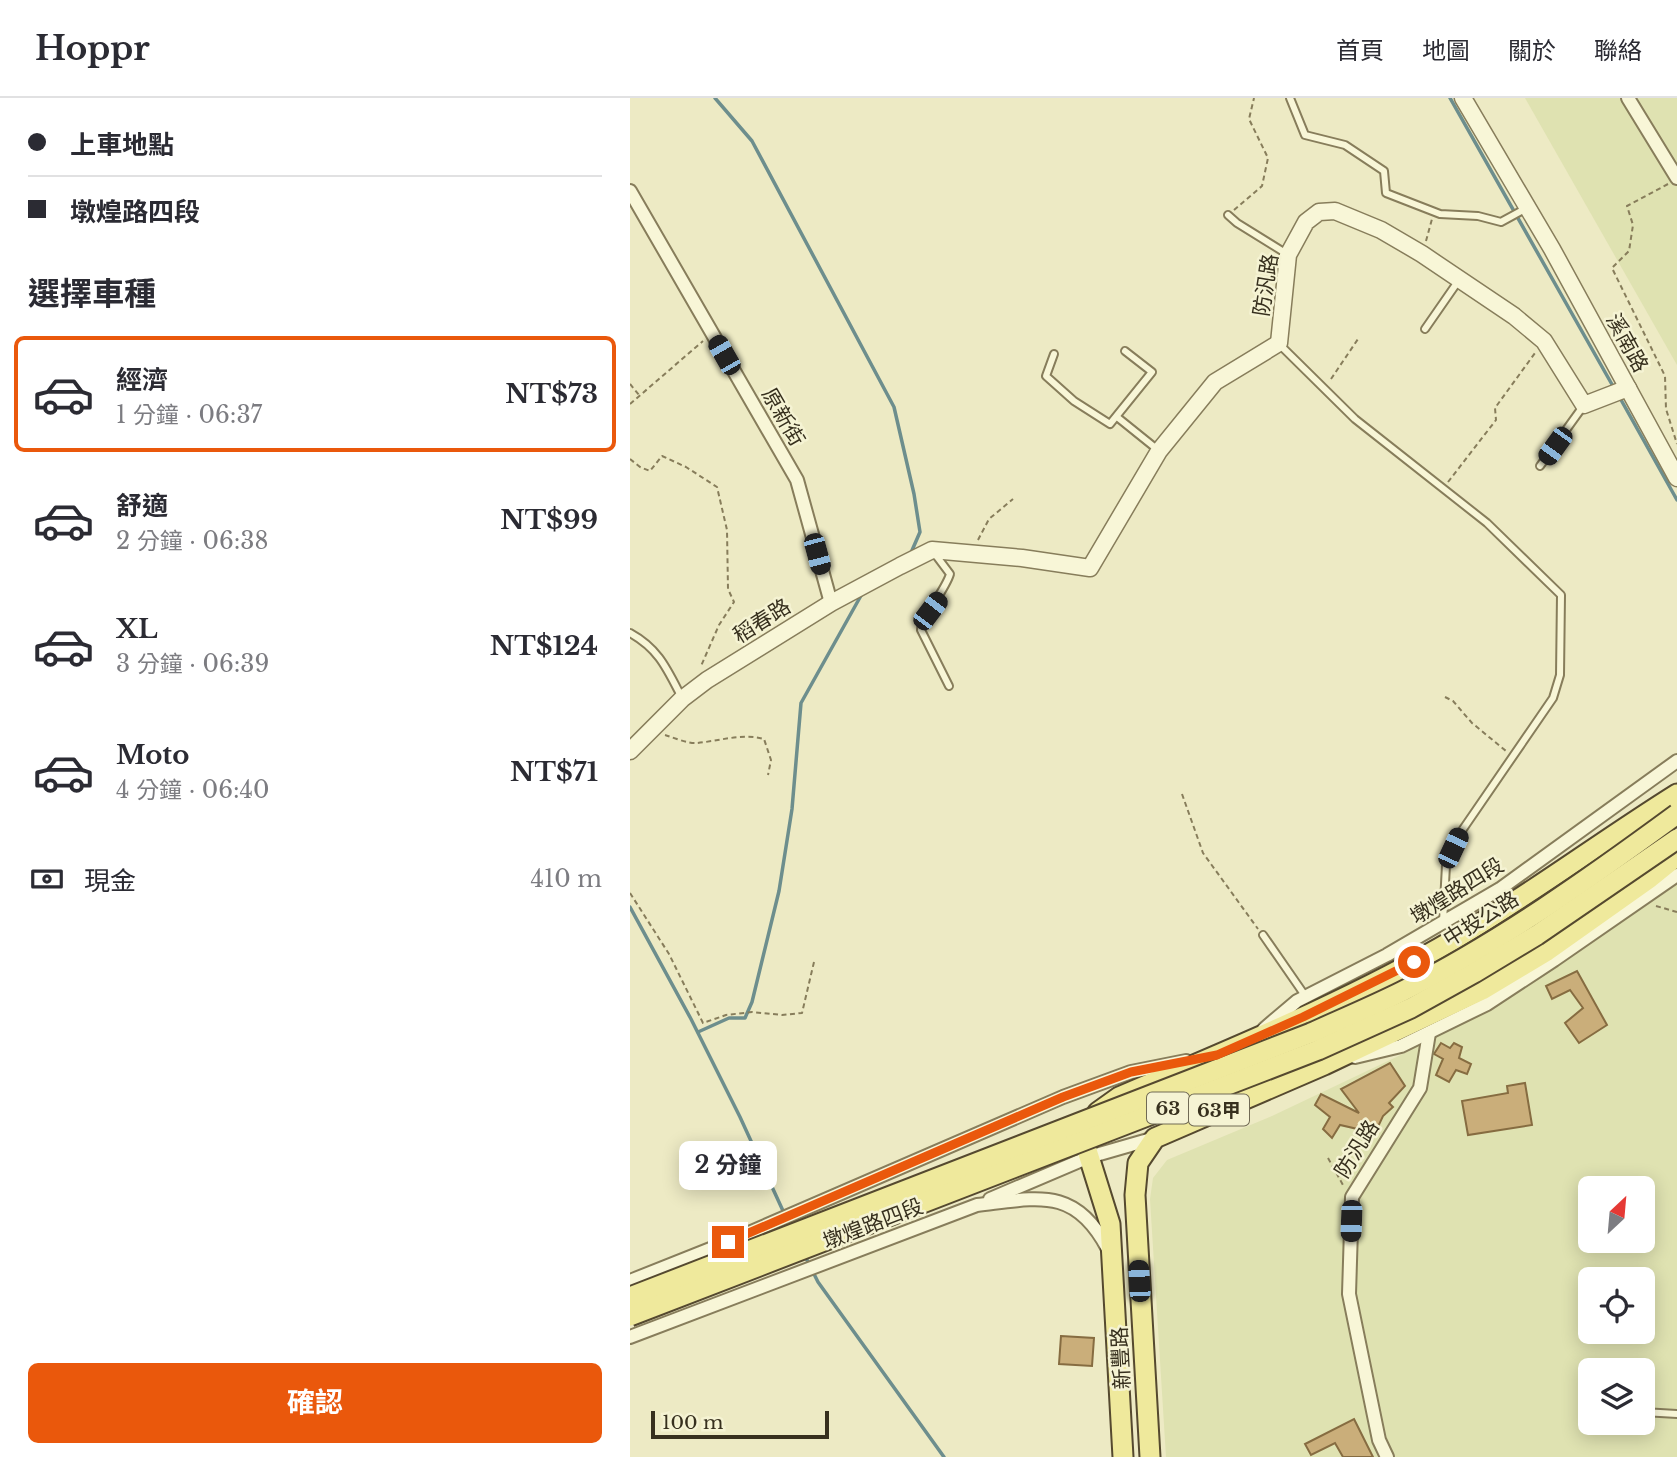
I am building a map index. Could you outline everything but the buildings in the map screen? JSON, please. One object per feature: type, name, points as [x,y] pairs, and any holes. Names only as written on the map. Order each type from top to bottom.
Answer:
[{"type":"main road","points":[[1616,832],[1677,794]]},
{"type":"main road","name":"中投公路","points":[[630,1297],[1298,1038],[1404,991],[1526,919],[1677,814]]},
{"type":"main road","name":"63甲","points":[[1113,1258],[1107,1210],[1089,1157],[1087,1134],[1098,1112],[1108,1104],[1360,989],[1453,940],[1516,902],[1616,832]]},
{"type":"main road","name":"中投公路","points":[[630,1316],[1318,1050],[1410,1008],[1537,935],[1677,839]]},
{"type":"main road","name":"63甲","points":[[1155,1138],[1324,1065],[1482,990],[1547,951],[1677,858]]},
{"type":"main road","name":"新豐路","points":[[1150,1457],[1136,1177],[1138,1163],[1155,1138]]},
{"type":"main road","name":"新豐路","points":[[1113,1258],[1123,1457]]},
{"type":"street","name":"溪南路","points":[[1463,98],[1539,228],[1677,478]]},
{"type":"street","points":[[1628,98],[1677,179]]},
{"type":"street","name":"原新街","points":[[630,191],[797,480],[831,603]]},
{"type":"street","name":"防汎路","points":[[932,551],[1022,558],[1090,568],[1159,451],[1215,382],[1279,343],[1288,255],[1307,222],[1319,212],[1335,211],[1381,230],[1460,278],[1544,341],[1584,405]]},
{"type":"street","points":[[1584,405],[1628,388]]},
{"type":"street","name":"稻春路","points":[[630,751],[682,699],[707,680],[831,603],[932,551]]},
{"type":"street","name":"墩煌路四段","points":[[1250,1041],[1306,997],[1443,924],[1500,889],[1677,761]]},
{"type":"street","points":[[1616,832],[1677,787]]},
{"type":"street","points":[[1324,1065],[1401,1046],[1487,1004],[1677,875]]},
{"type":"street","name":"防汎路","points":[[1387,1457],[1379,1440],[1349,1294],[1352,1197],[1420,1088],[1429,1033]]},
{"type":"street","name":"墩煌路四段","points":[[630,1281],[728,1242],[1063,1097],[1131,1072],[1217,1055]]},
{"type":"street","points":[[977,1205],[1089,1157],[1155,1138]]},
{"type":"street","name":"墩煌路四段","points":[[630,1336],[977,1205],[1035,1198],[1050,1199],[1068,1205],[1091,1222],[1113,1258]]},
{"type":"street","points":[[728,1242],[747,1292]]},
{"type":"lane","points":[[1290,98],[1305,135],[1345,145],[1384,171],[1386,193],[1434,211],[1478,216],[1501,222],[1527,208]]},
{"type":"lane","points":[[1228,215],[1288,255]]},
{"type":"lane","points":[[1425,329],[1460,278]]},
{"type":"lane","points":[[1279,343],[1355,419],[1487,523],[1561,594],[1560,676],[1553,698],[1461,832],[1446,865],[1443,924]]},
{"type":"lane","points":[[1054,354],[1045,376],[1074,401],[1110,424],[1152,372],[1125,351]]},
{"type":"lane","points":[[1540,466],[1584,405]]},
{"type":"lane","points":[[1117,417],[1159,451]]},
{"type":"lane","points":[[932,551],[950,574],[939,599],[921,623],[921,630],[948,686]]},
{"type":"lane","points":[[630,633],[648,643],[660,657],[682,699]]},
{"type":"lane","points":[[1263,935],[1306,997]]},
{"type":"lane","points":[[1655,1413],[1677,1414]]},
{"type":"path","points":[[1228,215],[1262,186],[1268,158],[1250,119],[1254,98]]},
{"type":"path","points":[[1677,179],[1627,206],[1633,225],[1629,251],[1612,268],[1665,376],[1666,409],[1677,444]]},
{"type":"path","points":[[1422,254],[1434,211]]},
{"type":"path","points":[[630,404],[712,334]]},
{"type":"path","points":[[1324,389],[1358,340]]},
{"type":"path","points":[[1443,488],[1496,421],[1495,408],[1544,341]]},
{"type":"path","points":[[630,384],[640,396]]},
{"type":"path","points":[[630,459],[650,471],[662,456],[717,487],[727,530],[728,589],[734,602],[702,660],[701,667],[707,680]]},
{"type":"path","points":[[971,554],[989,519],[1013,499]]},
{"type":"path","points":[[1445,696],[1453,701],[1472,723],[1513,756]]},
{"type":"path","points":[[650,730],[695,744],[716,739],[764,739],[771,760],[768,775]]},
{"type":"path","points":[[1182,794],[1203,853],[1263,935]]},
{"type":"path","points":[[630,893],[669,954],[703,1023],[726,1015],[752,1012],[782,1015],[802,1013],[814,962]]},
{"type":"path","points":[[1642,899],[1677,912]]},
{"type":"path","points":[[1328,1158],[1338,1179],[1352,1197]]},
{"type":"green space","points":[[1525,98],[1677,98],[1677,365]]},
{"type":"green space","points":[[1677,881],[1677,1457],[1166,1457],[1150,1199],[1153,1178],[1167,1160],[1272,1116],[1409,1051],[1503,999]]},
{"type":"waterway","points":[[715,98],[752,141],[894,407],[920,532],[910,555]]},
{"type":"waterway","points":[[1450,98],[1614,388]]},
{"type":"waterway","points":[[1620,398],[1677,500]]},
{"type":"waterway","points":[[698,1032],[729,1018],[745,1018],[752,1002],[779,891],[792,809],[801,703],[863,592]]},
{"type":"waterway","points":[[630,907],[691,1019],[784,1213]]},
{"type":"waterway","points":[[804,1254],[818,1282],[944,1457]]},
{"type":"route","points":[[728,1242],[1063,1097],[1131,1072],[1217,1055],[1303,1017],[1414,962]]}]
